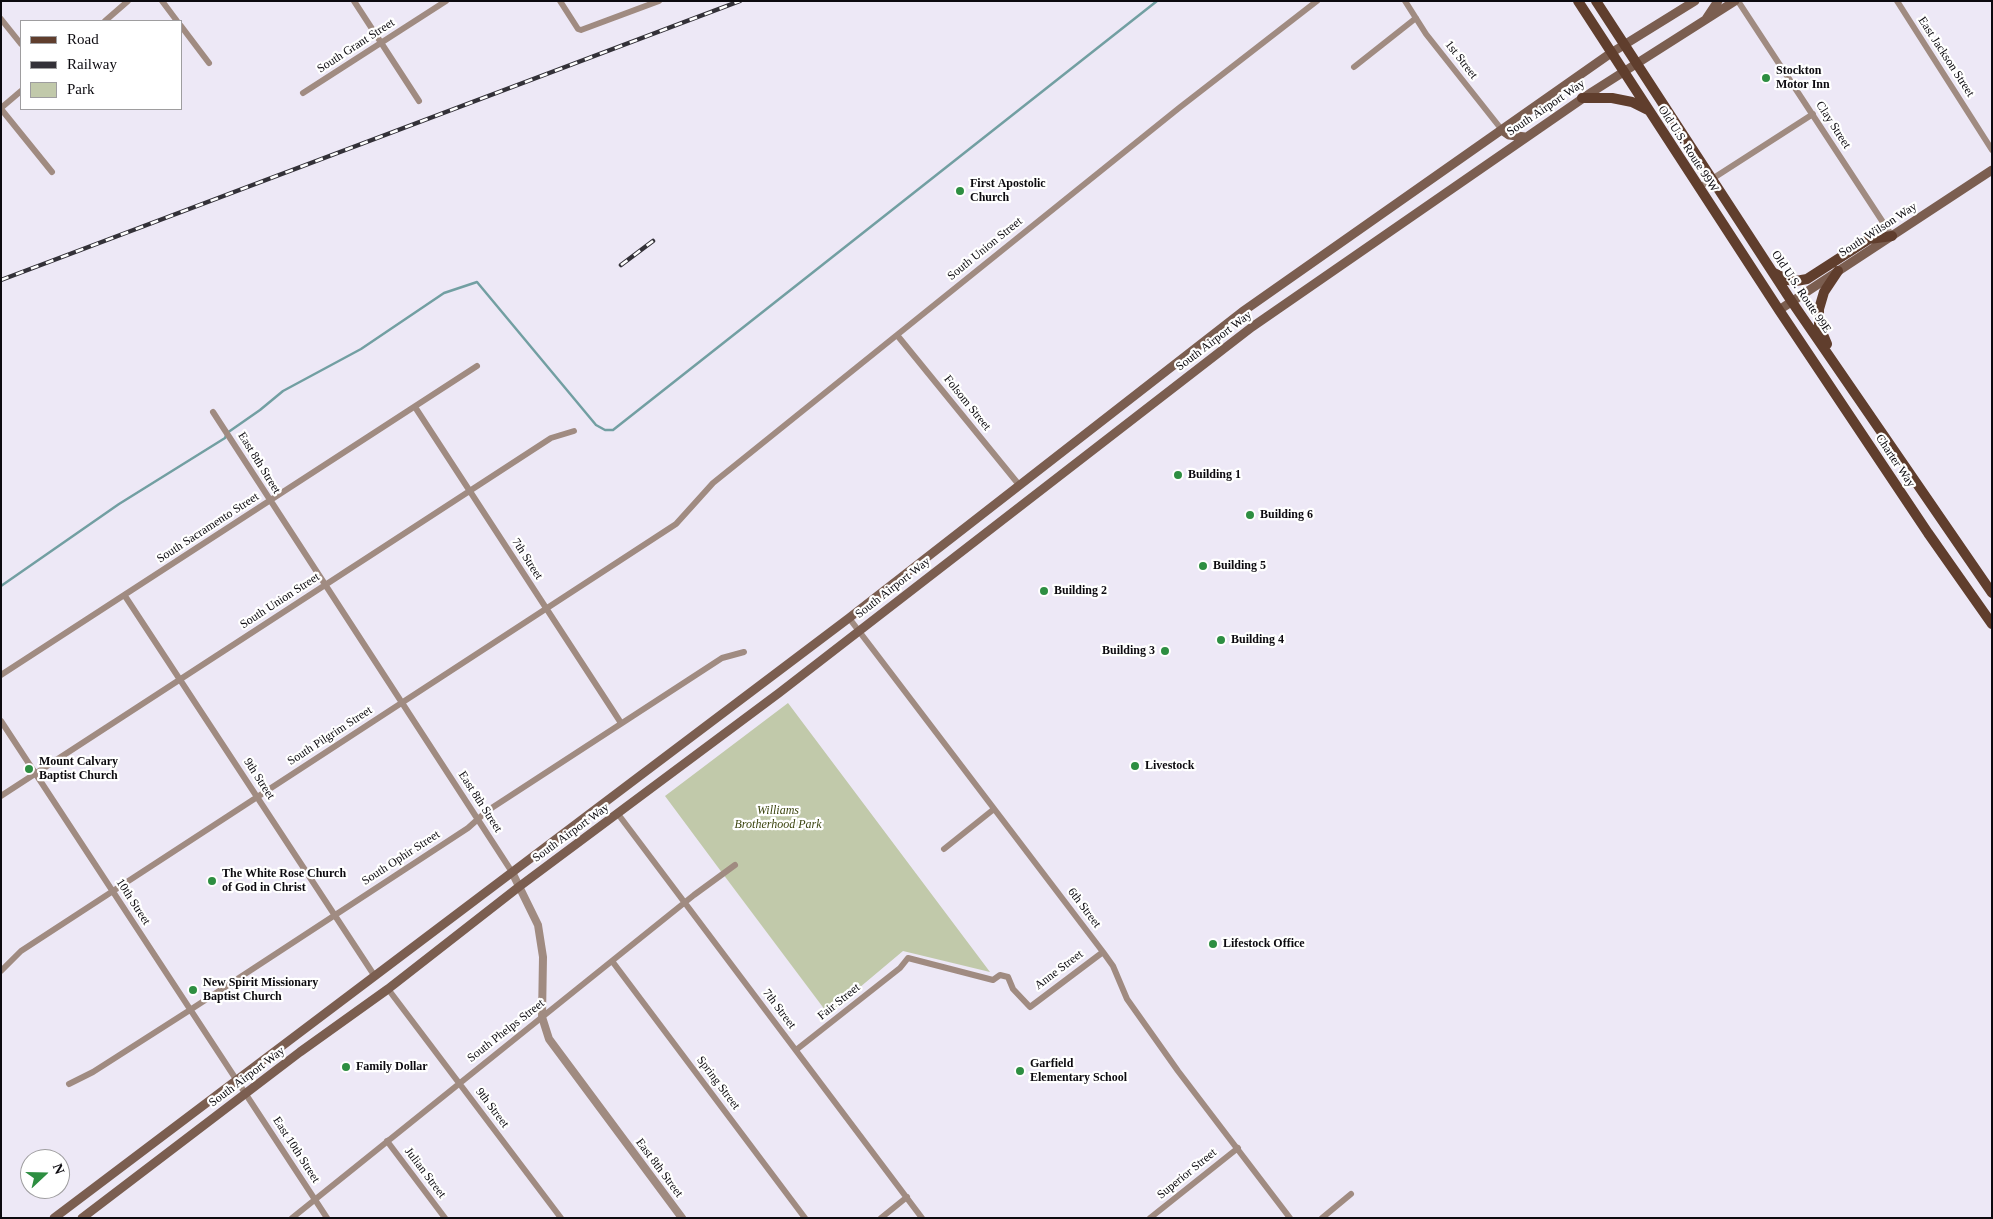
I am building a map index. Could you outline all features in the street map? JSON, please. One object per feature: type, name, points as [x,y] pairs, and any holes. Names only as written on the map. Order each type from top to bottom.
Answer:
[{"type":"main road","name":"Old U.S. Route 99W","points":[[1578,1],[1779,310]]},
{"type":"main road","name":"Old U.S. Route 99E","points":[[1596,1],[1771,271],[1992,593]]},
{"type":"main road","name":"South Airport Way","points":[[54,1218],[236,1078],[849,618],[1242,312],[1611,53],[1694,1]]},
{"type":"main road","points":[[1706,20],[1718,1]]},
{"type":"main road","name":"South Airport Way","points":[[82,1218],[388,989],[520,886],[859,631],[1252,327],[1582,98],[1737,1]]},
{"type":"main road","points":[[1582,98],[1623,100],[1648,110]]},
{"type":"main road","points":[[1502,130],[1508,135],[1525,137]]},
{"type":"main road","name":"South Wilson Way","points":[[1779,310],[1992,170]]},
{"type":"main road","points":[[1771,271],[1788,280],[1806,279],[1869,239],[1892,236]]},
{"type":"main road","points":[[1838,271],[1821,301],[1818,317],[1821,334],[1936,502],[1937,514]]},
{"type":"main road","name":"Charter Way","points":[[1779,310],[1928,534],[1992,624]]},
{"type":"street","points":[[105,20],[128,1]]},
{"type":"street","points":[[162,1],[176,20]]},
{"type":"street","points":[[354,1],[419,101]]},
{"type":"street","name":"South Grant Street","points":[[303,93],[446,1]]},
{"type":"street","points":[[560,1],[578,29],[586,29],[659,1]]},
{"type":"street","name":"South Union Street","points":[[676,524],[713,483],[1179,108],[1317,1]]},
{"type":"street","name":"1st Street","points":[[1405,1],[1426,34],[1502,130]]},
{"type":"street","name":"Clay Street","points":[[1737,1],[1892,236]]},
{"type":"street","name":"East Jackson Street","points":[[1897,1],[1992,150]]},
{"type":"street","points":[[1354,67],[1416,18]]},
{"type":"street","points":[[1,19],[20,43]]},
{"type":"street","points":[[182,27],[209,63]]},
{"type":"street","points":[[20,92],[1,109],[52,172]]},
{"type":"street","points":[[1698,188],[1813,114]]},
{"type":"street","name":"Folsom Street","points":[[897,335],[1020,486]]},
{"type":"street","name":"South Sacramento Street","points":[[1,676],[477,366]]},
{"type":"street","name":"7th Street","points":[[415,407],[621,723]]},
{"type":"street","name":"East 8th Street","points":[[213,412],[512,872],[534,914],[542,943],[542,1017],[554,1046],[682,1218]]},
{"type":"street","name":"South Union Street","points":[[1,796],[551,438],[574,431]]},
{"type":"street","name":"South Pilgrim Street","points":[[1,971],[20,951],[676,524]]},
{"type":"street","name":"9th Street","points":[[125,596],[374,975]]},
{"type":"street","name":"6th Street","points":[[849,618],[1103,952],[1113,966],[1126,999],[1178,1071],[1290,1218]]},
{"type":"street","name":"South Ophir Street","points":[[69,1084],[93,1072],[190,1010],[478,819],[487,811],[722,658],[744,652]]},
{"type":"street","name":"10th Street","points":[[1,721],[246,1094]]},
{"type":"street","points":[[944,849],[994,809]]},
{"type":"street","name":"7th Street","points":[[618,814],[922,1218]]},
{"type":"street","name":"South Phelps Street","points":[[292,1218],[612,961],[735,865]]},
{"type":"street","name":"Anne Street","points":[[1030,1007],[1103,952]]},
{"type":"street","name":"Fair Street","points":[[796,1050],[905,964],[908,958],[992,980],[1000,975],[1008,977],[1013,989],[1030,1007]]},
{"type":"street","name":"Spring Street","points":[[612,961],[805,1218]]},
{"type":"street","name":"9th Street","points":[[388,989],[560,1218]]},
{"type":"street","name":"East 10th Street","points":[[246,1094],[327,1218]]},
{"type":"street","name":"Julian Street","points":[[387,1141],[445,1218]]},
{"type":"street","name":"Superior Street","points":[[1150,1218],[1238,1148]]},
{"type":"street","points":[[1322,1218],[1351,1194]]},
{"type":"street","points":[[881,1218],[907,1197]]},
{"type":"green space","name":"Williams Brotherhood Park","points":[[788,703],[990,972],[903,951],[828,1014],[665,796]]},
{"type":"waterway","points":[[1,586],[119,504],[225,438],[227,433],[283,391],[361,349],[444,293],[477,282],[596,425],[605,430],[613,430],[1157,1]]},
{"type":"railway","points":[[1,280],[740,1]]},
{"type":"railway","points":[[621,265],[653,241]]},
{"type":"place","name":"Stockton Motor Inn","points":[[1766,78]]},
{"type":"place","name":"First Apostolic Church","points":[[960,191]]},
{"type":"place","name":"Building 1","points":[[1178,475]]},
{"type":"place","name":"Building 6","points":[[1250,515]]},
{"type":"place","name":"Building 5","points":[[1203,566]]},
{"type":"place","name":"Building 2","points":[[1044,591]]},
{"type":"place","name":"Building 4","points":[[1221,640]]},
{"type":"place","name":"Building 3","points":[[1165,651]]},
{"type":"place","name":"Livestock","points":[[1135,766]]},
{"type":"place","name":"Mount Calvary Baptist Church","points":[[29,769]]},
{"type":"place","name":"The White Rose Church of God in Christ","points":[[212,881]]},
{"type":"place","name":"Lifestock Office","points":[[1213,944]]},
{"type":"place","name":"New Spirit Missionary Baptist Church","points":[[193,990]]},
{"type":"place","name":"Family Dollar","points":[[346,1067]]},
{"type":"place","name":"Garfield Elementary School","points":[[1020,1071]]}]
